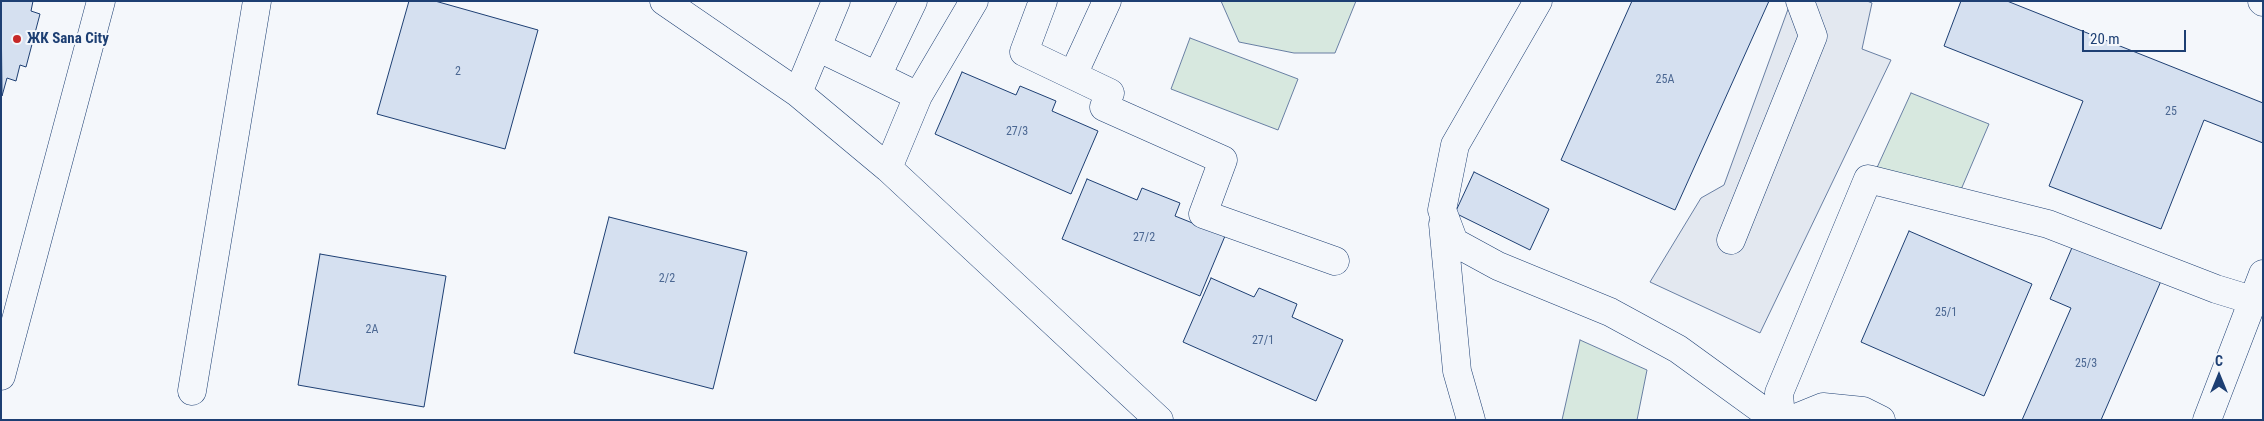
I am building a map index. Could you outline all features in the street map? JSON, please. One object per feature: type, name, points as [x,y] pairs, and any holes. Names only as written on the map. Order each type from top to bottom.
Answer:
[{"type":"lane","points":[[1,376],[101,1]]},
{"type":"lane","points":[[192,391],[257,1]]},
{"type":"lane","points":[[664,1],[798,93],[888,168],[1160,420]]},
{"type":"lane","points":[[798,93],[836,1]]},
{"type":"lane","points":[[877,76],[914,1]]},
{"type":"lane","points":[[888,168],[918,96],[974,1]]},
{"type":"lane","points":[[1044,1],[1024,52],[1110,93],[1104,107],[1223,160],[1203,214],[1335,260]]},
{"type":"lane","points":[[1072,75],[1107,1]]},
{"type":"lane","points":[[1472,420],[1457,371],[1442,210],[1455,145],[1538,1]]},
{"type":"lane","points":[[1731,240],[1813,36],[1800,1]]},
{"type":"lane","points":[[817,47],[918,96]]},
{"type":"lane","points":[[1781,420],[1779,393],[1868,179],[2048,224],[2216,289],[2252,300]]},
{"type":"lane","points":[[1442,210],[1454,242],[1498,266],[1610,312],[1678,349],[1776,420]]},
{"type":"lane","points":[[2207,420],[2263,274]]},
{"type":"lane","points":[[1792,420],[1823,406],[1863,411],[1881,420]]},
{"type":"shaded area","points":[[1221,1],[1356,1],[1335,53],[1294,53],[1239,42]]},
{"type":"shaded area","points":[[1791,1],[1867,1],[1872,3],[1862,49],[1891,60],[1760,333],[1650,282],[1701,198],[1724,185]]},
{"type":"shaded area","points":[[1190,38],[1298,79],[1278,130],[1171,89]]},
{"type":"shaded area","points":[[1911,93],[1989,124],[1957,199],[1875,172]]},
{"type":"shaded area","points":[[1580,340],[1647,370],[1637,420],[1562,420]]},
{"type":"building","name":"ЖК Sana City","points":[[1,1],[33,1],[31,11],[40,14],[26,67],[20,65],[16,81],[7,78],[2,96]]},
{"type":"building","points":[[409,1],[435,1],[538,30],[505,149],[377,114]]},
{"type":"building","points":[[1632,1],[1769,1],[1675,210],[1561,160]]},
{"type":"building","points":[[1961,1],[2007,1],[2263,103],[2263,143],[2204,120],[2161,229],[2049,186],[2083,101],[1944,46]]},
{"type":"building","points":[[962,72],[1016,95],[1020,86],[1056,101],[1052,111],[1098,131],[1071,194],[935,134]]},
{"type":"building","points":[[1474,172],[1549,209],[1530,250],[1455,213]]},
{"type":"building","points":[[1087,179],[1137,200],[1142,188],[1180,203],[1175,216],[1225,236],[1200,296],[1062,239]]},
{"type":"building","points":[[609,217],[747,252],[713,389],[574,353]]},
{"type":"building","points":[[1909,231],[2032,284],[1984,396],[1861,342]]},
{"type":"building","points":[[2074,243],[2161,281],[2101,420],[2022,420],[2071,308],[2050,299]]},
{"type":"building","points":[[320,254],[446,276],[424,407],[298,385]]},
{"type":"building","points":[[1211,278],[1254,297],[1259,288],[1297,304],[1292,317],[1343,340],[1316,401],[1183,342]]},
{"type":"place","name":"ЖК Sana City","points":[[17,39]]}]
